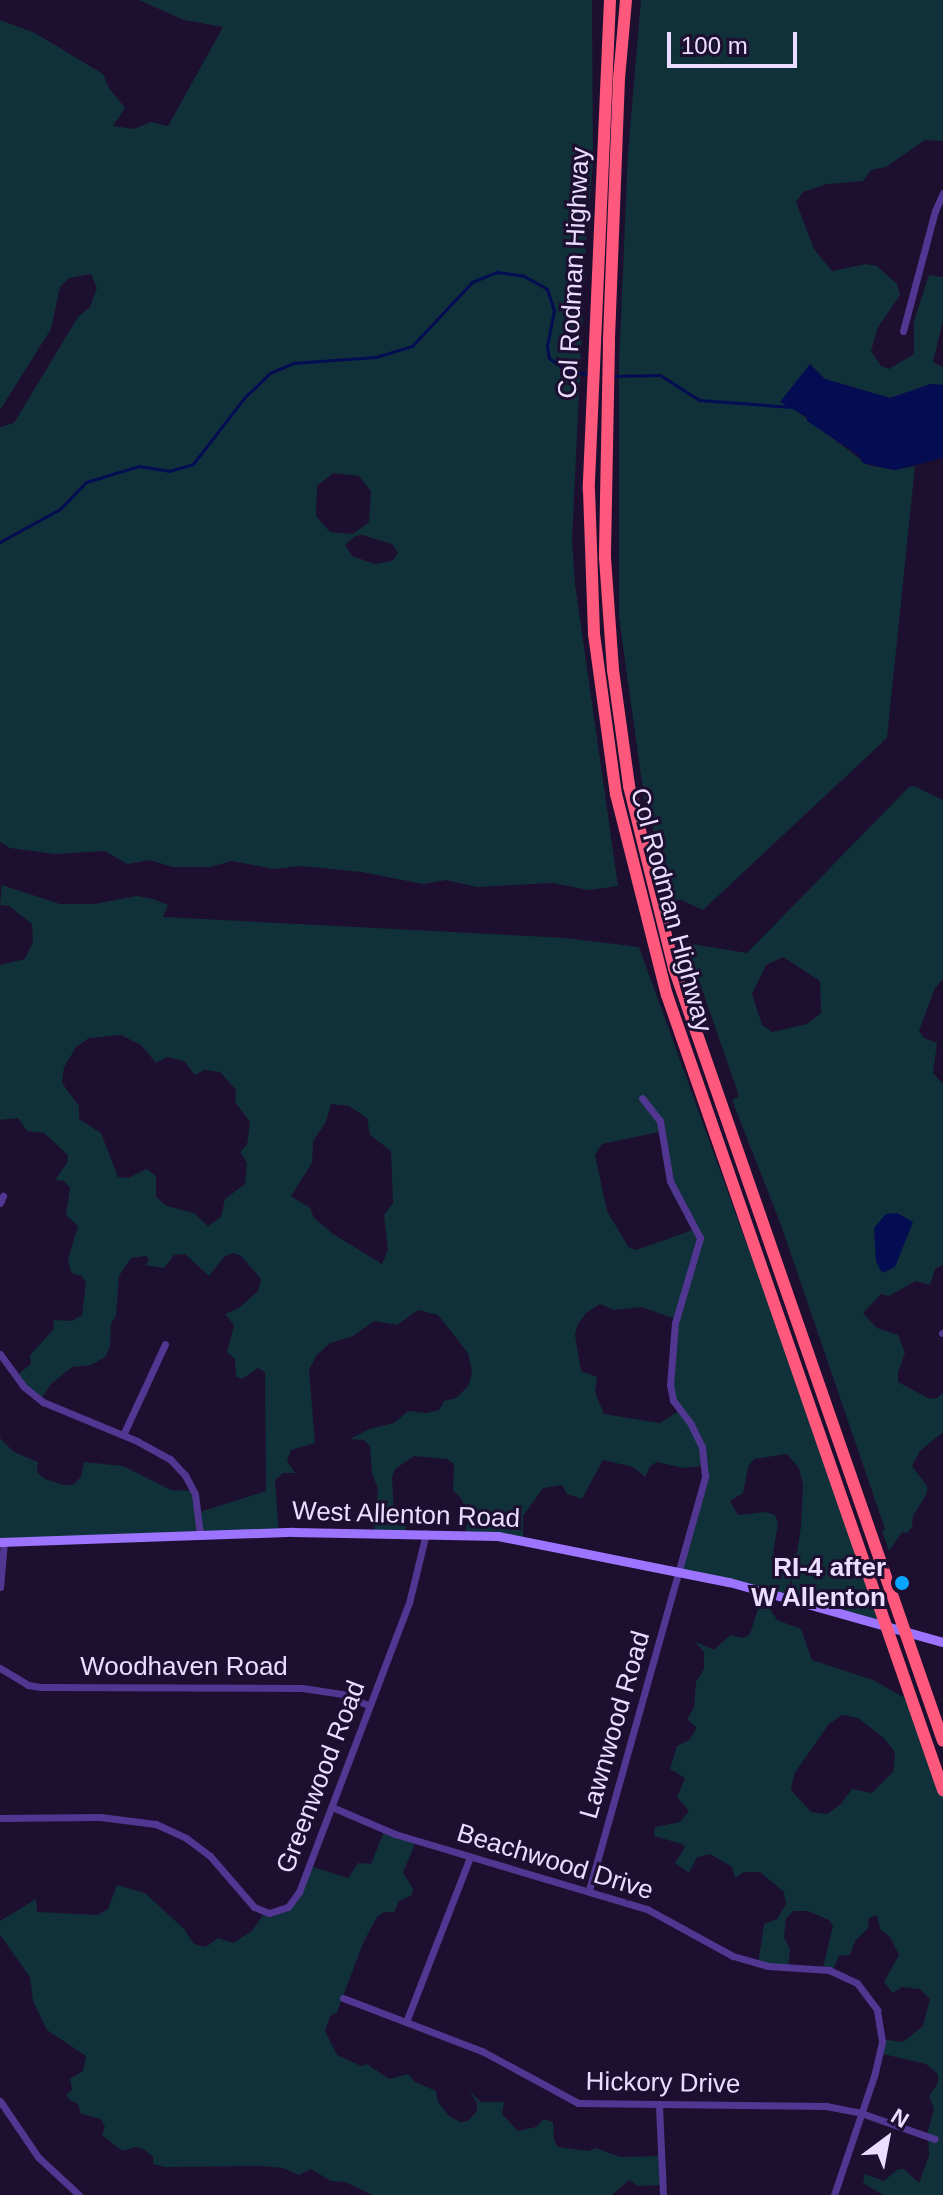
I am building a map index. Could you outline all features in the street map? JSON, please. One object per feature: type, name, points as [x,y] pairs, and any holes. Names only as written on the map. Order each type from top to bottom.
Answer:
[{"type":"highway","name":"Col Rodman Highway","points":[[610,0],[589,502],[594,634],[602,710],[626,839],[667,995],[943,1790]]},
{"type":"highway","name":"Col Rodman Highway","points":[[626,0],[619,78],[608,375],[608,612],[620,728],[642,840],[674,968],[943,1741]]},
{"type":"street","points":[[903,331],[935,211],[943,193]]},
{"type":"street","name":"Lawnwood Road","points":[[589,1890],[703,1488],[705,1464],[696,1432],[671,1392],[671,1348],[700,1238],[670,1181],[660,1121],[652,1106],[642,1098]]},
{"type":"street","points":[[123,1435],[165,1344]]},
{"type":"street","points":[[0,1354],[23,1386],[43,1402],[160,1452],[185,1475],[195,1494],[200,1535]]},
{"type":"street","name":"West Allenton Road","points":[[2,1542],[200,1535],[426,1533],[498,1536],[680,1571],[943,1642]]},
{"type":"street","name":"Greenwood Road","points":[[0,1818],[100,1817],[156,1824],[200,1847],[220,1866],[248,1902],[269,1913],[294,1901],[409,1603],[426,1533]]},
{"type":"street","points":[[0,1587],[2,1542]]},
{"type":"street","name":"Woodhaven Road","points":[[0,1668],[28,1685],[41,1687],[302,1688],[342,1694],[370,1706]]},
{"type":"street","name":"Beachwood Drive","points":[[332,1807],[395,1834],[589,1890],[662,1916],[733,1956],[768,1966],[829,1970],[857,1983],[877,2010],[882,2042],[834,2195]]},
{"type":"street","points":[[406,2022],[470,1857]]},
{"type":"street","name":"Hickory Drive","points":[[343,1998],[498,2058],[553,2092],[578,2103],[826,2106],[861,2113],[935,2139]]},
{"type":"street","points":[[0,2101],[38,2157],[67,2192],[79,2195]]},
{"type":"street","points":[[659,2106],[663,2195]]},
{"type":"shaded area","points":[[139,0],[592,0],[593,162],[572,539],[575,584],[618,886],[589,890],[552,883],[477,887],[446,880],[423,884],[362,872],[301,866],[274,869],[232,861],[210,867],[173,867],[150,860],[127,864],[105,851],[55,854],[10,848],[0,842],[0,427],[14,423],[78,317],[90,307],[97,288],[91,274],[69,278],[60,287],[51,329],[0,410],[0,20],[35,33],[103,74],[109,88],[125,108],[113,126],[134,129],[151,122],[168,126],[223,27],[184,20]],"holes":[[[333,473],[359,476],[371,491],[369,522],[353,534],[330,532],[316,516],[317,486]],[[362,535],[392,544],[398,553],[392,561],[375,564],[352,556],[345,545],[355,536]]]},
{"type":"shaded area","points":[[641,0],[943,0],[943,141],[925,140],[886,167],[871,170],[863,181],[827,184],[803,192],[796,202],[814,249],[832,271],[866,264],[877,266],[897,284],[900,295],[878,327],[871,351],[881,366],[889,369],[914,354],[914,321],[929,275],[943,277],[943,320],[933,362],[943,367],[943,385],[931,384],[890,398],[825,379],[798,412],[868,465],[894,470],[915,466],[887,738],[703,910],[681,900],[673,900],[652,837],[655,835],[644,797],[619,617],[619,364],[628,153]]},
{"type":"shaded area","points":[[810,364],[825,379],[890,398],[931,384],[943,385],[943,458],[895,470],[863,463],[858,455],[807,421],[807,417],[780,402]]},
{"type":"shaded area","points":[[914,786],[943,800],[943,979],[935,988],[919,1031],[924,1038],[937,1043],[933,1073],[943,1084],[943,1265],[935,1269],[930,1285],[916,1281],[889,1296],[881,1294],[863,1313],[877,1328],[898,1335],[905,1353],[898,1382],[928,1398],[936,1399],[943,1393],[943,1432],[920,1451],[912,1466],[927,1486],[927,1493],[913,1516],[912,1527],[907,1533],[902,1532],[889,1551],[882,1531],[885,1529],[781,1225],[732,1100],[739,1096],[686,943],[747,953],[909,787]],"holes":[[[783,957],[820,981],[821,1013],[807,1024],[772,1032],[762,1025],[752,994],[766,965]]]},
{"type":"shaded area","points":[[2,885],[60,904],[94,904],[137,896],[153,899],[168,905],[163,917],[566,938],[639,947],[747,1245],[760,1261],[885,1623],[681,1575],[702,1494],[702,1466],[684,1468],[657,1462],[650,1466],[645,1477],[633,1467],[603,1460],[582,1499],[567,1494],[562,1485],[543,1488],[523,1516],[523,1543],[519,1543],[465,1537],[468,1514],[461,1498],[453,1491],[454,1464],[447,1459],[414,1456],[395,1469],[392,1477],[394,1513],[406,1524],[406,1535],[374,1533],[378,1489],[372,1473],[370,1446],[364,1440],[350,1439],[369,1429],[394,1423],[408,1411],[426,1413],[439,1410],[444,1401],[456,1398],[469,1385],[472,1371],[468,1353],[438,1315],[418,1310],[397,1325],[374,1321],[353,1336],[330,1343],[316,1356],[309,1370],[315,1443],[291,1450],[287,1461],[295,1473],[283,1473],[275,1480],[279,1535],[0,1540],[0,1438],[14,1452],[38,1462],[37,1472],[45,1479],[64,1485],[73,1485],[81,1477],[84,1462],[123,1466],[171,1490],[194,1491],[200,1512],[266,1491],[265,1372],[258,1368],[242,1379],[236,1376],[235,1359],[227,1352],[234,1325],[225,1314],[239,1308],[258,1291],[261,1279],[241,1256],[233,1253],[224,1257],[209,1276],[185,1254],[174,1255],[164,1268],[145,1265],[149,1260],[146,1256],[131,1258],[119,1276],[116,1316],[111,1323],[110,1347],[105,1357],[91,1365],[72,1367],[51,1384],[41,1399],[16,1376],[31,1364],[30,1355],[53,1330],[54,1320],[72,1321],[82,1315],[86,1283],[82,1276],[71,1273],[68,1259],[78,1226],[66,1215],[70,1188],[64,1181],[55,1180],[67,1163],[68,1155],[44,1133],[27,1131],[18,1118],[0,1120],[0,965],[25,959],[33,942],[32,924],[9,906],[0,905]],"holes":[[[121,1035],[141,1045],[156,1063],[167,1057],[184,1061],[195,1075],[204,1070],[220,1072],[236,1090],[235,1102],[250,1122],[247,1145],[240,1152],[247,1163],[245,1184],[225,1199],[221,1217],[208,1226],[194,1213],[167,1206],[156,1197],[156,1176],[147,1169],[128,1178],[118,1177],[101,1133],[79,1119],[79,1106],[62,1083],[64,1067],[76,1047],[89,1038]],[[331,1104],[349,1106],[367,1118],[370,1135],[391,1151],[393,1203],[384,1215],[388,1250],[382,1264],[333,1234],[314,1218],[310,1208],[291,1196],[312,1163],[313,1141],[326,1122]],[[659,1132],[671,1191],[693,1230],[636,1250],[629,1248],[607,1211],[595,1155],[602,1144]],[[600,1304],[614,1310],[642,1307],[675,1319],[670,1383],[677,1412],[660,1423],[604,1414],[595,1392],[597,1377],[581,1371],[575,1335],[586,1313]],[[787,1454],[799,1468],[803,1485],[797,1553],[780,1561],[773,1553],[778,1524],[775,1515],[765,1512],[738,1515],[730,1501],[743,1493],[748,1467],[754,1459]]]},
{"type":"shaded area","points":[[897,1213],[913,1222],[895,1267],[882,1273],[876,1261],[874,1228],[886,1214]]},
{"type":"shaded area","points":[[762,1596],[777,1620],[801,1629],[812,1660],[873,1680],[907,1699],[943,1788],[943,2195],[883,2195],[863,2183],[865,2174],[884,2181],[898,2169],[904,2169],[919,2183],[929,2156],[928,2131],[934,2109],[929,2096],[938,2083],[938,2074],[926,2064],[879,2053],[880,2039],[903,2042],[923,2026],[930,1999],[920,1989],[902,1987],[893,1993],[884,1982],[899,1955],[890,1937],[880,1929],[877,1915],[869,1918],[868,1928],[855,1941],[850,1955],[839,1956],[831,1974],[822,1972],[833,1926],[829,1920],[808,1911],[793,1911],[786,1919],[784,1937],[790,1949],[788,1968],[758,1965],[764,1924],[777,1919],[786,1904],[784,1892],[760,1872],[744,1872],[735,1878],[732,1867],[710,1854],[697,1857],[689,1873],[675,1863],[685,1847],[654,1836],[655,1827],[680,1822],[689,1811],[677,1797],[685,1778],[670,1769],[677,1746],[689,1740],[697,1728],[687,1719],[694,1708],[696,1682],[704,1669],[704,1652],[694,1641],[714,1650],[730,1635],[743,1638],[750,1634]],"holes":[[[842,1715],[858,1718],[885,1739],[895,1753],[893,1772],[872,1793],[852,1789],[840,1805],[827,1814],[811,1812],[791,1790],[794,1774],[829,1724]]]},
{"type":"shaded area","points":[[384,1832],[415,1844],[403,1872],[413,1889],[412,1895],[399,1901],[394,1912],[384,1912],[377,1917],[364,1941],[337,2012],[330,2016],[325,2031],[337,2055],[361,2066],[367,2064],[389,2079],[408,2074],[415,2082],[436,2091],[438,2102],[449,2116],[460,2122],[468,2121],[477,2111],[477,2103],[469,2091],[481,2102],[504,2102],[502,2114],[518,2131],[536,2127],[544,2119],[553,2122],[554,2140],[558,2147],[588,2151],[596,2148],[620,2157],[661,2156],[660,2185],[638,2186],[629,2180],[612,2195],[373,2195],[345,2182],[331,2181],[311,2169],[299,2175],[283,2168],[262,2166],[165,2167],[153,2164],[153,2157],[145,2150],[136,2147],[122,2151],[102,2135],[105,2127],[101,2119],[81,2114],[78,2104],[66,2095],[72,2090],[70,2079],[83,2071],[86,2056],[47,2030],[33,2001],[30,1977],[0,1935],[0,1921],[36,1899],[37,1912],[98,1915],[108,1909],[117,1885],[145,1893],[184,1929],[194,1944],[206,1947],[218,1938],[233,1943],[252,1931],[263,1915],[275,1914],[293,1903],[310,1866],[348,1878],[358,1863],[371,1864]]},
{"type":"waterway","points":[[0,542],[60,509],[86,482],[139,466],[169,471],[193,464],[244,398],[270,373],[293,363],[376,357],[412,346],[472,282],[497,272],[524,276],[547,289],[554,310],[547,346],[549,358],[568,372],[592,374]]},
{"type":"waterway","points":[[611,376],[660,375],[699,400],[792,407]]},
{"type":"place","name":"RI-4 after W Allenton","points":[[902,1583]]}]
